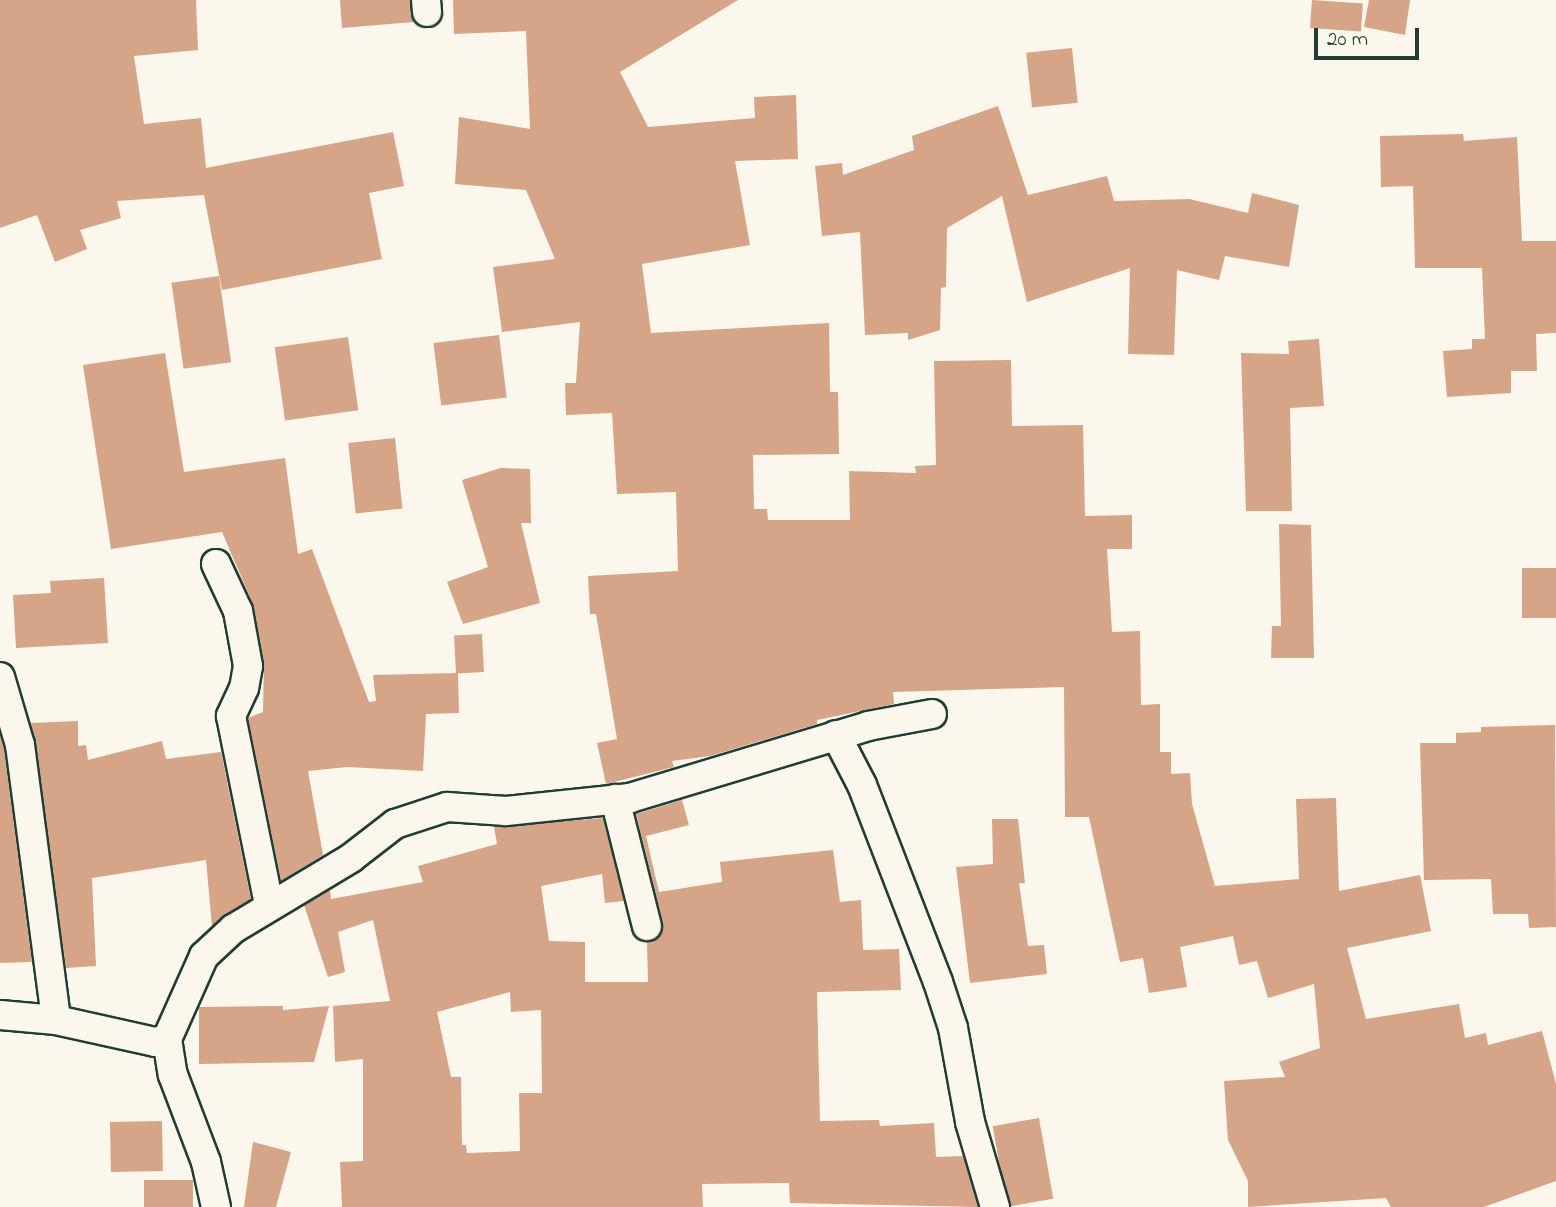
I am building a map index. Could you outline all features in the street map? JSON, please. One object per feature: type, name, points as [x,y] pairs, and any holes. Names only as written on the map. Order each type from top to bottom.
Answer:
[{"type":"street","points":[[216,564],[238,611],[248,666],[244,688],[231,716],[269,904]]},
{"type":"street","points":[[0,677],[20,745],[56,1020]]},
{"type":"street","points":[[216,1207],[206,1162],[173,1075],[167,1039],[204,956],[269,904],[351,858],[396,824],[447,807],[506,811],[615,800],[736,769],[836,735],[932,714]]},
{"type":"street","points":[[836,735],[862,785],[953,1028],[970,1122],[995,1207]]},
{"type":"street","points":[[615,800],[647,926]]},
{"type":"street","points":[[0,1015],[56,1020],[155,1042],[167,1039]]},
{"type":"building","points":[[0,0],[196,0],[198,50],[134,56],[144,124],[201,118],[206,168],[393,132],[404,186],[369,193],[382,259],[222,290],[204,195],[117,201],[121,218],[80,230],[87,249],[55,262],[37,215],[0,228]]},
{"type":"building","points":[[340,0],[410,0],[414,22],[342,28]]},
{"type":"building","points":[[453,0],[738,0],[620,72],[648,127],[755,118],[754,97],[796,95],[798,159],[735,161],[750,245],[642,264],[651,333],[829,323],[830,392],[838,392],[839,454],[753,455],[754,509],[767,509],[768,520],[850,520],[849,471],[916,473],[915,466],[936,465],[934,361],[1011,360],[1012,426],[1083,425],[1085,516],[1132,515],[1132,549],[1107,549],[1112,632],[1140,631],[1141,705],[1160,704],[1160,752],[1171,752],[1171,774],[1190,773],[1192,804],[1215,886],[1299,879],[1296,799],[1336,798],[1339,891],[1420,875],[1431,931],[1347,948],[1366,1019],[1459,1004],[1465,1038],[1486,1033],[1488,1045],[1542,1031],[1556,1084],[1556,1181],[1484,1207],[1391,1207],[1386,1198],[1248,1207],[1248,1181],[1228,1140],[1224,1081],[1285,1077],[1279,1062],[1320,1048],[1314,984],[1268,998],[1257,961],[1239,965],[1233,936],[1180,947],[1187,987],[1149,993],[1143,958],[1120,962],[1089,817],[1065,817],[1064,687],[893,692],[894,704],[817,720],[817,724],[710,756],[672,761],[674,767],[606,784],[597,743],[617,739],[596,614],[590,614],[588,576],[678,571],[676,492],[617,494],[612,413],[566,415],[565,383],[576,383],[580,322],[502,332],[493,267],[555,259],[526,190],[455,184],[459,117],[530,129],[526,31],[454,34]]},
{"type":"building","points":[[1312,0],[1363,4],[1361,31],[1310,28]]},
{"type":"building","points":[[1369,0],[1410,0],[1405,35],[1364,27]]},
{"type":"building","points":[[1072,48],[1078,103],[1032,108],[1026,53]]},
{"type":"building","points":[[998,106],[1028,195],[1107,176],[1114,201],[1189,199],[1248,213],[1252,193],[1299,205],[1289,267],[1225,256],[1219,280],[1177,270],[1174,355],[1128,354],[1130,268],[1027,302],[1002,196],[947,228],[946,287],[941,288],[940,330],[908,340],[908,333],[865,335],[860,232],[822,236],[815,166],[842,163],[843,175],[914,150],[912,136]]},
{"type":"building","points":[[1463,134],[1464,141],[1517,137],[1522,241],[1556,241],[1556,333],[1536,334],[1537,371],[1511,371],[1511,393],[1447,397],[1443,351],[1472,349],[1472,339],[1485,339],[1482,268],[1415,268],[1413,186],[1381,187],[1380,136]]},
{"type":"building","points":[[219,276],[231,362],[184,369],[171,283]]},
{"type":"building","points":[[499,335],[507,398],[441,406],[433,343]]},
{"type":"building","points":[[348,337],[358,410],[285,421],[275,347]]},
{"type":"building","points":[[1319,339],[1324,406],[1290,408],[1292,511],[1246,511],[1241,353],[1289,354],[1288,341]]},
{"type":"building","points":[[165,353],[184,472],[285,458],[298,554],[312,549],[369,702],[376,701],[373,675],[458,673],[459,713],[426,714],[423,771],[347,767],[308,771],[323,855],[281,881],[248,718],[263,712],[264,663],[253,604],[222,532],[111,549],[83,365]]},
{"type":"building","points":[[395,438],[402,509],[356,514],[348,443]]},
{"type":"building","points":[[501,468],[530,469],[531,523],[521,523],[540,603],[463,624],[447,582],[488,567],[462,480]]},
{"type":"building","points":[[1279,524],[1311,525],[1314,658],[1271,658],[1272,626],[1281,626]]},
{"type":"building","points":[[1522,568],[1556,568],[1556,618],[1522,618]]},
{"type":"building","points":[[104,578],[108,643],[16,648],[13,595],[51,593],[50,581]]},
{"type":"building","points":[[482,634],[484,672],[456,673],[454,635]]},
{"type":"building","points":[[78,721],[78,746],[86,745],[88,760],[162,741],[166,759],[221,752],[251,899],[212,926],[206,860],[92,878],[96,966],[66,968],[31,723]]},
{"type":"building","points":[[1555,725],[1556,927],[1529,928],[1528,914],[1493,914],[1491,879],[1424,880],[1420,743],[1456,743],[1456,733],[1481,732],[1481,727]]},
{"type":"building","points":[[0,736],[4,748],[32,962],[0,963]]},
{"type":"building","points":[[682,800],[689,825],[646,836],[659,892],[722,882],[720,862],[833,850],[840,902],[861,900],[863,950],[899,949],[901,990],[817,992],[820,1121],[879,1120],[880,1126],[934,1123],[936,1157],[963,1156],[978,1207],[790,1203],[789,1183],[702,1184],[703,1207],[342,1207],[340,1162],[363,1161],[363,1059],[335,1062],[333,1006],[390,1001],[373,920],[338,932],[345,972],[328,977],[304,905],[330,890],[331,899],[423,882],[418,866],[497,844],[494,827],[603,818],[624,901],[605,903],[602,874],[541,886],[549,941],[585,942],[585,982],[648,982],[647,942],[659,937],[663,923],[636,814]],"holes":[[[510,992],[511,1012],[541,1010],[542,1093],[519,1093],[520,1151],[467,1153],[466,1145],[462,1145],[461,1077],[451,1077],[437,1012]]]},
{"type":"building","points":[[992,819],[1018,819],[1025,883],[1019,883],[1028,946],[1044,945],[1047,974],[970,983],[956,867],[993,864]]},
{"type":"building","points":[[283,1006],[283,1010],[329,1006],[314,1062],[199,1064],[199,1007]]},
{"type":"building","points":[[1039,1118],[1053,1199],[1007,1207],[993,1126]]},
{"type":"building","points":[[162,1121],[163,1171],[111,1172],[110,1122]]},
{"type":"building","points":[[253,1142],[291,1152],[276,1207],[244,1207]]},
{"type":"building","points":[[144,1180],[193,1180],[193,1207],[144,1207]]}]
